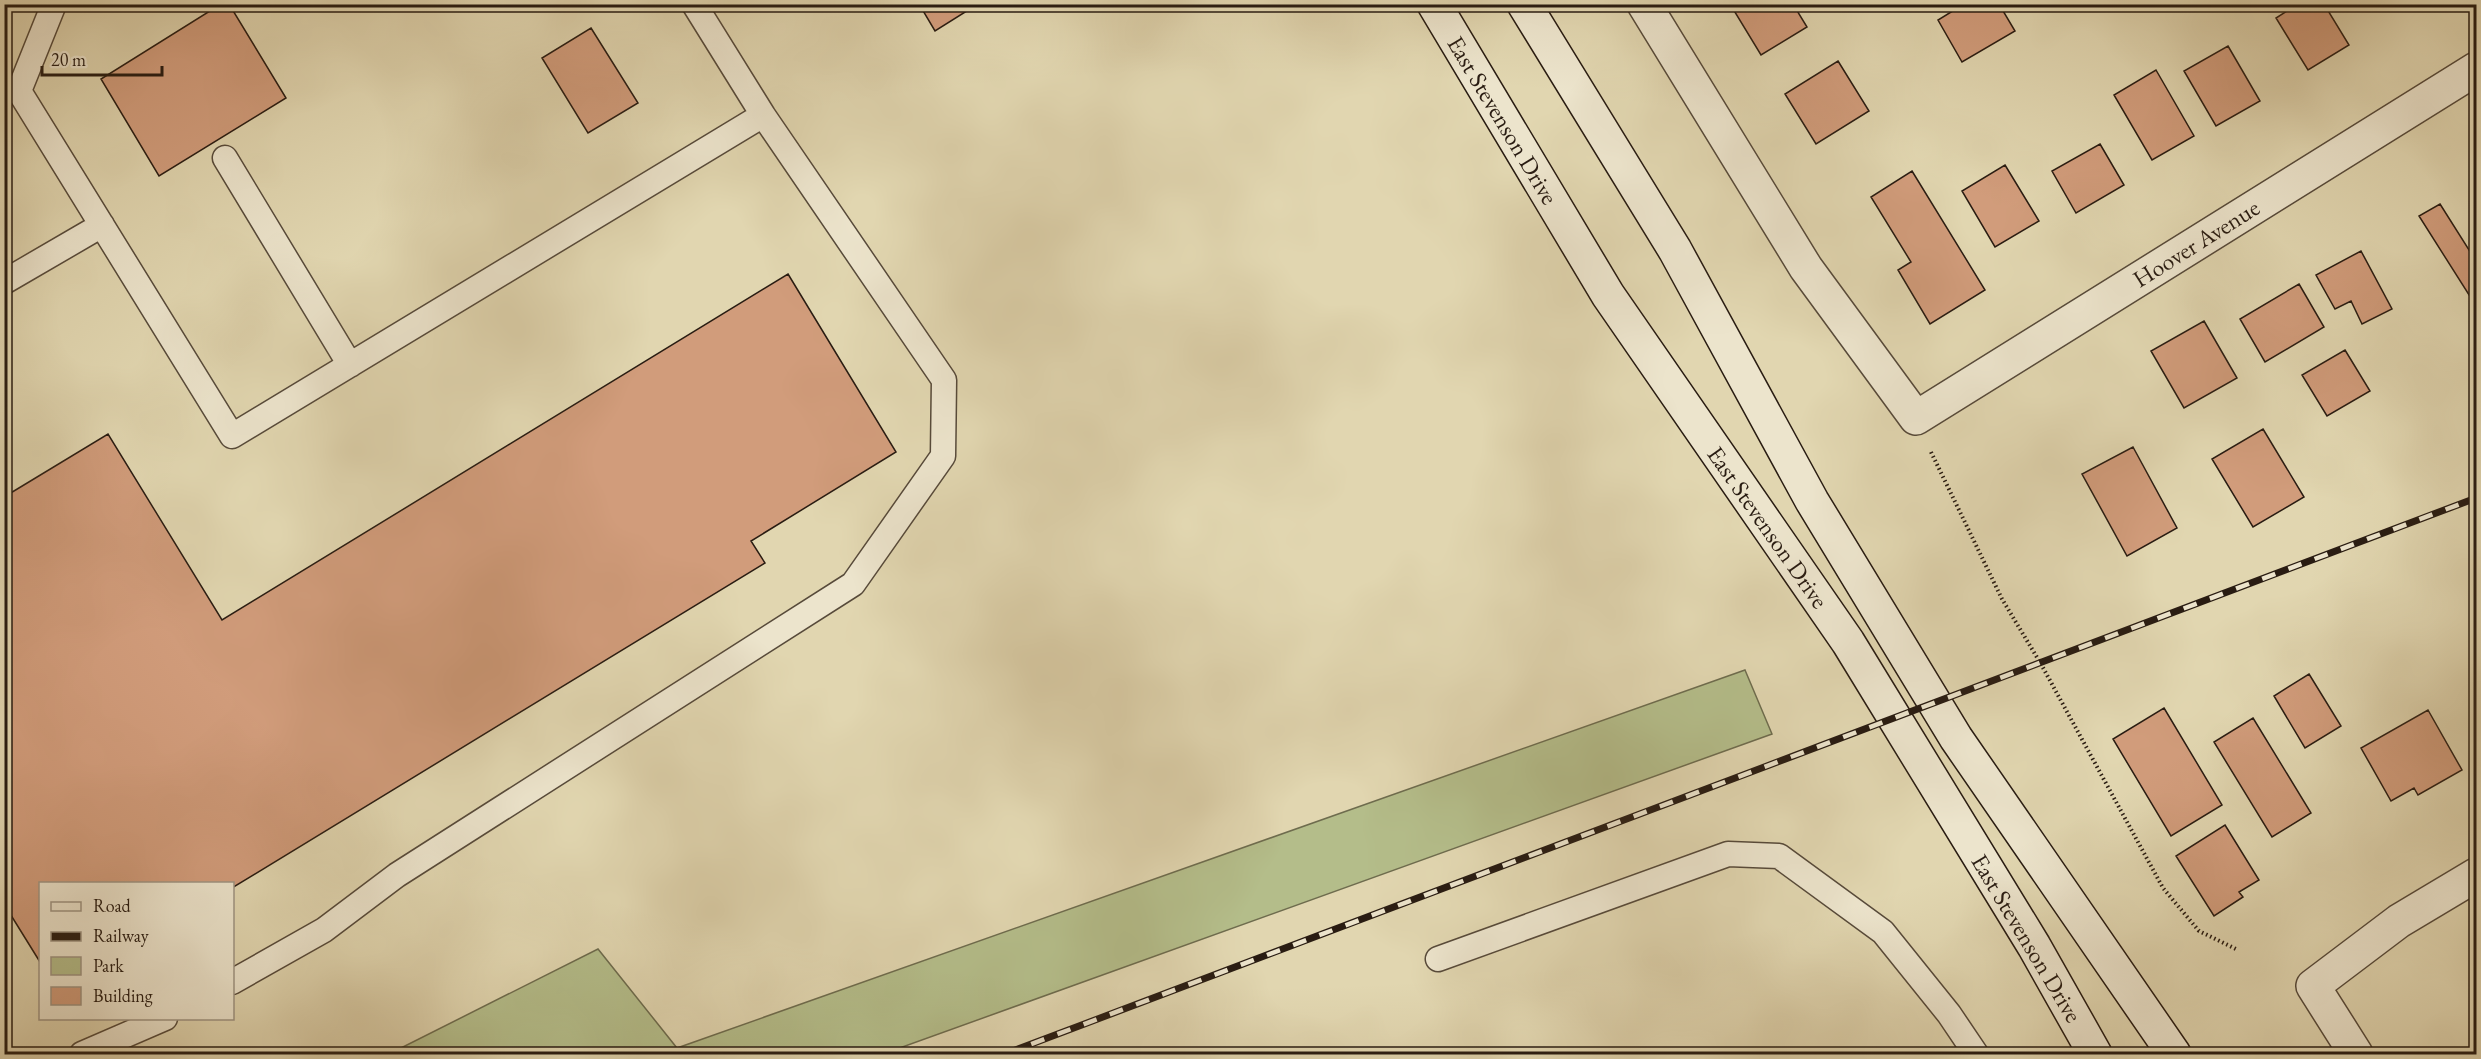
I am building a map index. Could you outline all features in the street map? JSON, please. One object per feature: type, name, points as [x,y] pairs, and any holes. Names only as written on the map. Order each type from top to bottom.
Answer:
[{"type":"main road","name":"East Stevenson Drive","points":[[1434,4],[1608,295],[1848,642],[2034,946],[2095,1054]]},
{"type":"main road","name":"East Stevenson Drive","points":[[1524,4],[1675,250],[1812,501],[1956,738],[2174,1054]]},
{"type":"main road","points":[[1644,4],[1806,268],[1916,418]]},
{"type":"main road","name":"Hoover Avenue","points":[[1916,418],[2476,69]]},
{"type":"main road","points":[[2356,1054],[2313,986],[2399,921],[2476,875]]},
{"type":"lane","points":[[54,4],[19,91],[232,436],[763,115]]},
{"type":"lane","points":[[234,981],[324,930],[397,875],[853,584],[944,456],[944,380],[763,115],[694,4]]},
{"type":"lane","points":[[225,158],[350,365]]},
{"type":"lane","points":[[4,282],[102,225]]},
{"type":"lane","points":[[1438,959],[1728,854],[1779,856],[1883,932],[1949,1014],[1976,1054]]},
{"type":"lane","points":[[82,1054],[160,1020]]},
{"type":"path","points":[[1916,418],[1964,525],[2002,599],[2041,664],[2163,888],[2199,932],[2236,949]]},
{"type":"green space","points":[[1745,670],[1772,734],[883,1054],[389,1054],[598,949],[677,1048]]},
{"type":"building","points":[[221,4],[229,4],[286,98],[159,176],[101,79]]},
{"type":"building","points":[[919,4],[978,4],[935,31]]},
{"type":"building","points":[[1730,4],[1793,4],[1807,27],[1761,55]]},
{"type":"building","points":[[1964,4],[1999,4],[2015,31],[1962,62],[1938,20]]},
{"type":"building","points":[[2298,4],[2324,4],[2349,45],[2308,70],[2276,18]]},
{"type":"building","points":[[591,28],[638,103],[588,133],[542,58]]},
{"type":"building","points":[[2228,46],[2260,101],[2216,126],[2184,71]]},
{"type":"building","points":[[1838,61],[1869,111],[1816,144],[1785,94]]},
{"type":"building","points":[[2156,70],[2194,136],[2152,160],[2114,95]]},
{"type":"building","points":[[2100,144],[2124,185],[2076,213],[2052,171]]},
{"type":"building","points":[[2005,165],[2039,221],[1995,247],[1962,191]]},
{"type":"building","points":[[1912,171],[1985,290],[1930,324],[1898,270],[1911,262],[1871,197]]},
{"type":"building","points":[[2440,204],[2476,261],[2476,295],[2471,298],[2419,216]]},
{"type":"building","points":[[2361,251],[2392,309],[2362,324],[2351,301],[2335,309],[2316,275]]},
{"type":"building","points":[[788,274],[896,452],[751,541],[765,563],[234,887],[234,882],[39,882],[39,960],[4,904],[4,497],[108,434],[222,620]]},
{"type":"building","points":[[2299,284],[2324,327],[2265,362],[2240,319]]},
{"type":"building","points":[[2204,321],[2237,378],[2184,408],[2151,351]]},
{"type":"building","points":[[2345,350],[2370,391],[2327,416],[2302,375]]},
{"type":"building","points":[[2263,429],[2304,497],[2253,527],[2212,459]]},
{"type":"building","points":[[2133,447],[2177,528],[2127,556],[2082,474]]},
{"type":"building","points":[[2309,674],[2341,726],[2305,748],[2274,696]]},
{"type":"building","points":[[2164,708],[2222,805],[2171,836],[2113,739]]},
{"type":"building","points":[[2428,710],[2462,770],[2418,795],[2414,788],[2391,801],[2361,748]]},
{"type":"building","points":[[2253,718],[2311,813],[2272,837],[2214,742]]},
{"type":"building","points":[[2225,825],[2259,880],[2239,892],[2243,897],[2214,916],[2176,856]]},
{"type":"railway","points":[[1005,1054],[2476,498]]}]
